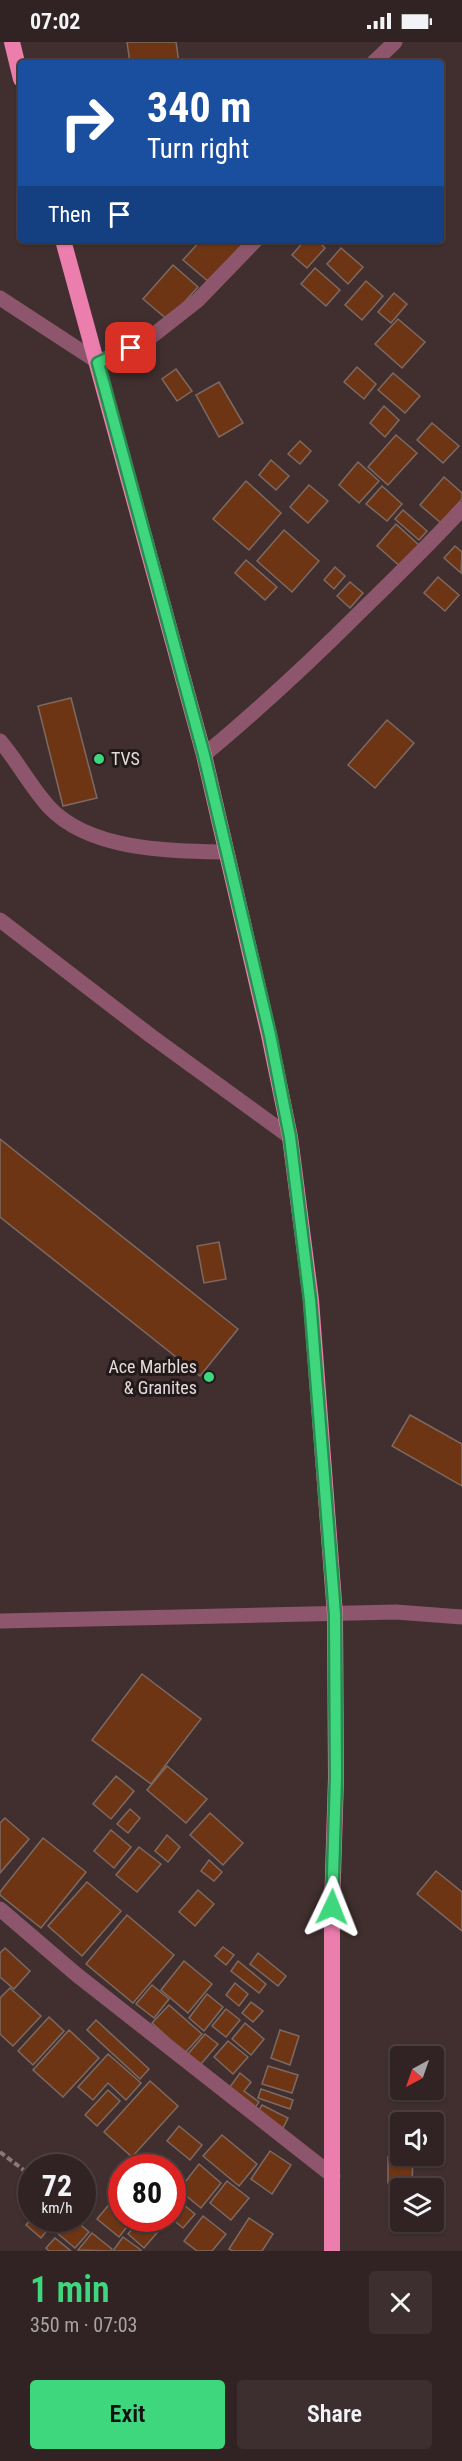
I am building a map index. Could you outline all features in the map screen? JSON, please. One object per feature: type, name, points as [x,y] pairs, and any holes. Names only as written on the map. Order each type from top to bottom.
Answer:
[{"type":"highway","points":[[12,42],[18,67]]},
{"type":"highway","points":[[64,243],[204,755],[270,1035],[290,1137],[310,1300],[335,1615],[332,2251]]},
{"type":"street","points":[[376,60],[395,42]]},
{"type":"street","points":[[0,298],[98,363],[147,340],[198,300],[253,243]]},
{"type":"street","points":[[204,755],[304,668],[419,555],[462,509]]},
{"type":"street","points":[[0,741],[29,783],[51,809],[76,829],[113,841],[175,851],[227,852]]},
{"type":"street","points":[[0,920],[151,1036],[290,1137]]},
{"type":"street","points":[[0,1621],[396,1612],[462,1617]]},
{"type":"street","points":[[0,1909],[78,1975],[333,2176]]},
{"type":"path","points":[[0,2152],[18,2166]]},
{"type":"building","points":[[127,42],[176,42],[179,60],[130,60]]},
{"type":"building","points":[[198,243],[240,243],[242,245],[209,282],[183,260]]},
{"type":"building","points":[[302,243],[320,243],[325,248],[307,268],[292,255]]},
{"type":"building","points":[[341,248],[363,267],[348,284],[327,264]]},
{"type":"building","points":[[173,265],[198,287],[168,320],[143,299]]},
{"type":"building","points":[[315,268],[340,290],[326,306],[301,284]]},
{"type":"building","points":[[366,281],[383,296],[362,320],[345,305]]},
{"type":"building","points":[[394,293],[407,304],[391,323],[378,312]]},
{"type":"building","points":[[398,319],[425,342],[402,368],[375,344]]},
{"type":"building","points":[[357,367],[376,384],[364,399],[344,382]]},
{"type":"building","points":[[176,369],[192,391],[177,401],[162,379]]},
{"type":"building","points":[[393,373],[420,396],[405,413],[378,390]]},
{"type":"building","points":[[219,382],[243,423],[219,437],[196,395]]},
{"type":"building","points":[[384,406],[399,420],[385,437],[370,423]]},
{"type":"building","points":[[432,423],[459,446],[443,463],[417,440]]},
{"type":"building","points":[[396,435],[417,453],[388,485],[368,467]]},
{"type":"building","points":[[300,441],[311,451],[300,464],[288,454]]},
{"type":"building","points":[[271,460],[289,476],[276,490],[259,475]]},
{"type":"building","points":[[358,462],[379,481],[359,503],[339,485]]},
{"type":"building","points":[[444,477],[462,493],[462,499],[441,523],[420,505]]},
{"type":"building","points":[[246,481],[281,513],[249,550],[213,519]]},
{"type":"building","points":[[309,485],[328,501],[308,523],[290,507]]},
{"type":"building","points":[[382,486],[402,504],[387,521],[366,504]]},
{"type":"building","points":[[403,510],[427,531],[419,540],[395,519]]},
{"type":"building","points":[[396,524],[421,547],[402,568],[377,546]]},
{"type":"building","points":[[284,530],[319,561],[292,592],[257,561]]},
{"type":"building","points":[[455,546],[462,552],[461,573],[444,558]]},
{"type":"building","points":[[246,560],[277,587],[265,600],[235,573]]},
{"type":"building","points":[[335,567],[345,576],[334,589],[324,580]]},
{"type":"building","points":[[438,577],[459,595],[445,611],[424,593]]},
{"type":"building","points":[[350,582],[363,593],[350,608],[337,596]]},
{"type":"building","points":[[71,698],[97,798],[63,806],[38,706]]},
{"type":"building","points":[[387,720],[414,743],[375,788],[348,765]]},
{"type":"building","points":[[0,1139],[238,1329],[200,1376],[0,1217]]},
{"type":"building","points":[[219,1242],[226,1279],[204,1283],[197,1246]]},
{"type":"building","points":[[410,1415],[462,1444],[462,1486],[392,1446]]},
{"type":"building","points":[[142,1674],[201,1719],[151,1784],[92,1740]]},
{"type":"building","points":[[167,1766],[207,1799],[186,1823],[147,1790]]},
{"type":"building","points":[[116,1776],[134,1791],[111,1819],[93,1804]]},
{"type":"building","points":[[130,1809],[140,1818],[128,1833],[117,1824]]},
{"type":"building","points":[[210,1813],[243,1843],[223,1865],[190,1835]]},
{"type":"building","points":[[5,1818],[29,1839],[0,1873],[0,1823]]},
{"type":"building","points":[[111,1830],[131,1847],[114,1868],[94,1851]]},
{"type":"building","points":[[167,1835],[180,1847],[168,1862],[155,1851]]},
{"type":"building","points":[[43,1838],[86,1872],[41,1928],[0,1895],[0,1892]]},
{"type":"building","points":[[139,1847],[161,1864],[137,1892],[116,1875]]},
{"type":"building","points":[[209,1860],[222,1872],[214,1881],[201,1871]]},
{"type":"building","points":[[436,1871],[462,1892],[462,1931],[417,1894]]},
{"type":"building","points":[[87,1882],[121,1911],[82,1956],[48,1926]]},
{"type":"building","points":[[198,1890],[214,1904],[195,1926],[179,1912]]},
{"type":"building","points":[[127,1915],[174,1955],[133,2003],[86,1964]]},
{"type":"building","points":[[223,1947],[234,1955],[226,1965],[215,1956]]},
{"type":"building","points":[[5,1948],[30,1971],[14,1989],[0,1977],[0,1953]]},
{"type":"building","points":[[258,1953],[286,1976],[278,1986],[250,1964]]},
{"type":"building","points":[[184,1961],[212,1984],[188,2013],[161,1990]]},
{"type":"building","points":[[238,1961],[266,1984],[259,1993],[231,1971]]},
{"type":"building","points":[[235,1983],[248,1994],[239,2006],[226,1995]]},
{"type":"building","points":[[152,1985],[169,1999],[154,2018],[136,2004]]},
{"type":"building","points":[[10,1988],[41,2016],[13,2046],[0,2034],[0,1998]]},
{"type":"building","points":[[207,1994],[223,2007],[204,2031],[189,2018]]},
{"type":"building","points":[[251,2002],[263,2011],[253,2022],[242,2013]]},
{"type":"building","points":[[169,2005],[202,2034],[185,2053],[152,2023]]},
{"type":"building","points":[[226,2009],[240,2020],[226,2037],[212,2026]]},
{"type":"building","points":[[49,2017],[64,2031],[33,2065],[18,2051]]},
{"type":"building","points":[[96,2020],[149,2069],[140,2079],[87,2030]]},
{"type":"building","points":[[245,2023],[264,2039],[251,2055],[232,2039]]},
{"type":"building","points":[[69,2030],[99,2058],[63,2097],[33,2070]]},
{"type":"building","points":[[280,2030],[299,2036],[290,2065],[271,2058]]},
{"type":"building","points":[[205,2034],[218,2044],[201,2064],[188,2054]]},
{"type":"building","points":[[228,2041],[248,2057],[233,2074],[214,2057]]},
{"type":"building","points":[[108,2054],[141,2083],[126,2100],[108,2083],[93,2100],[78,2087]]},
{"type":"building","points":[[268,2066],[298,2075],[292,2093],[262,2084]]},
{"type":"building","points":[[240,2073],[251,2082],[244,2091],[259,2102],[253,2110],[227,2091]]},
{"type":"building","points":[[150,2081],[178,2106],[135,2154],[129,2154],[104,2132]]},
{"type":"building","points":[[261,2089],[293,2100],[290,2109],[258,2098]]},
{"type":"building","points":[[108,2090],[120,2101],[97,2126],[85,2115]]},
{"type":"building","points":[[262,2105],[288,2118],[283,2128],[257,2114]]},
{"type":"building","points":[[179,2126],[202,2145],[190,2160],[186,2154],[183,2154],[167,2141]]},
{"type":"building","points":[[222,2135],[257,2164],[239,2186],[203,2156]]},
{"type":"building","points":[[270,2151],[291,2165],[272,2194],[251,2179]]},
{"type":"building","points":[[388,2157],[390,2157],[390,2166],[413,2166],[412,2178],[390,2178],[390,2183],[388,2183]]},
{"type":"building","points":[[199,2164],[221,2183],[201,2208],[186,2196],[186,2181]]},
{"type":"building","points":[[227,2181],[249,2198],[231,2220],[210,2203]]},
{"type":"building","points":[[108,2206],[108,2228],[97,2219]]},
{"type":"building","points":[[186,2207],[195,2214],[186,2224]]},
{"type":"building","points":[[203,2216],[226,2234],[212,2251],[197,2251],[184,2241]]},
{"type":"building","points":[[249,2218],[273,2234],[262,2251],[229,2249]]},
{"type":"building","points":[[34,2232],[46,2232],[41,2238]]},
{"type":"building","points":[[58,2232],[89,2232],[75,2248]]},
{"type":"building","points":[[113,2232],[123,2232],[119,2237]]},
{"type":"building","points":[[130,2232],[158,2232],[144,2248],[128,2234]]},
{"type":"building","points":[[92,2233],[112,2249],[110,2251],[78,2250]]},
{"type":"building","points":[[123,2237],[141,2250],[113,2251]]},
{"type":"building","points":[[55,2238],[71,2251],[49,2251],[46,2248]]},
{"type":"place","name":"TVS","points":[[99,759]]},
{"type":"place","name":"Ace Marbles & Granites","points":[[209,1377]]},
{"type":"route","points":[[131,348],[98,363],[204,755],[270,1035],[290,1137],[305,1253],[323,1435],[335,1615],[336,1778],[332,1907]]}]
